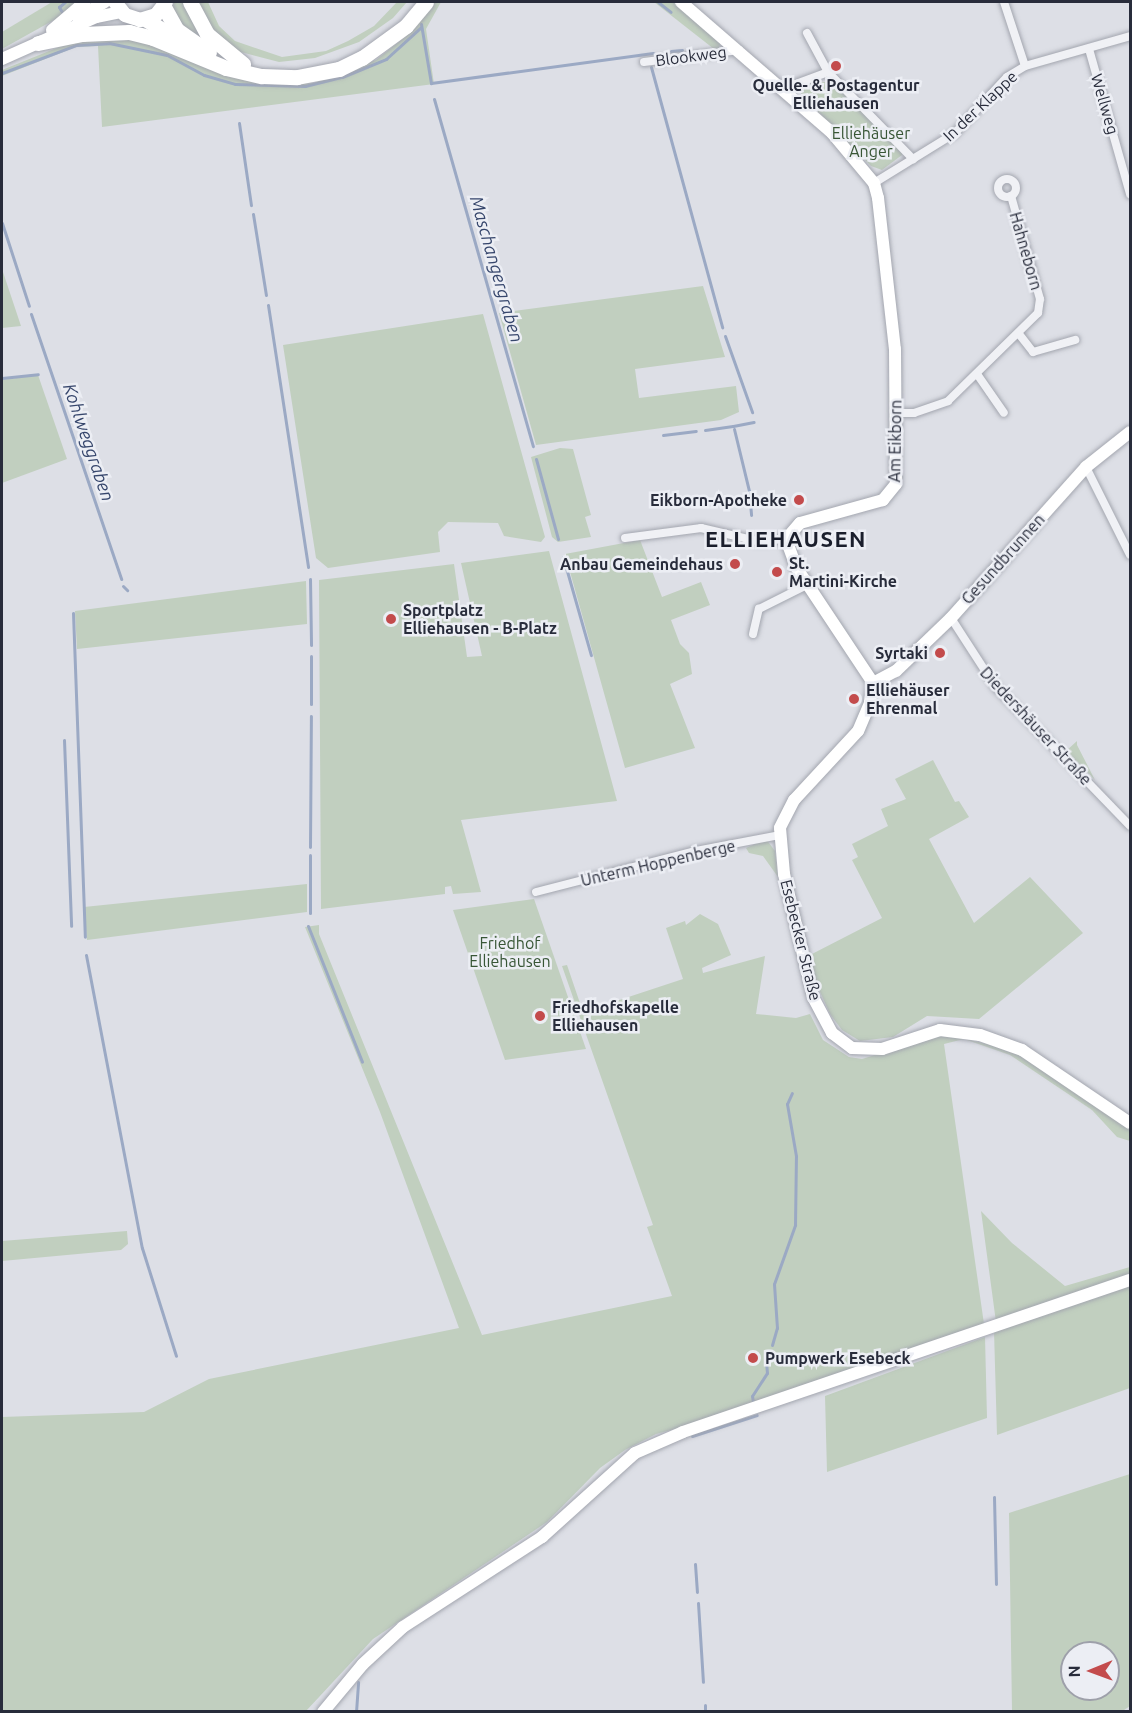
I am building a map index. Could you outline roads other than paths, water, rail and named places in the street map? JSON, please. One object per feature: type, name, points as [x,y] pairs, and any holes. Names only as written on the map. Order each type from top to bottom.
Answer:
[{"type":"highway","points":[[190,2],[207,34],[243,64]]},
{"type":"highway","points":[[165,4],[187,39],[215,55],[243,64],[289,68],[337,60],[389,32],[419,2]]},
{"type":"highway","points":[[38,43],[82,34],[129,32],[197,55],[226,68],[255,75],[285,78],[321,74],[376,50],[406,26],[426,2]]},
{"type":"highway","points":[[145,19],[156,23],[197,55]]},
{"type":"main road","points":[[118,7],[145,19],[165,4]]},
{"type":"street","points":[[52,30],[85,2]]},
{"type":"street","points":[[2,58],[105,2]]},
{"type":"street","points":[[681,2],[785,88],[832,133],[874,183]]},
{"type":"street","name":"In der Klappe","points":[[1004,2],[1025,66]]},
{"type":"street","points":[[2,58],[118,7]]},
{"type":"street","points":[[807,33],[828,72],[913,159]]},
{"type":"street","name":"In der Klappe","points":[[874,183],[955,133],[1007,77],[1025,66],[1131,36]]},
{"type":"street","name":"Wellweg","points":[[1089,49],[1131,194]]},
{"type":"street","name":"Blookweg","points":[[644,62],[739,50]]},
{"type":"street","points":[[785,88],[828,72]]},
{"type":"street","name":"Am Eikborn","points":[[786,538],[800,523],[880,501],[891,493],[896,484],[892,320],[874,183]]},
{"type":"street","name":"Hahneborn","points":[[896,413],[936,407],[954,397],[1035,318],[1040,299],[1011,196]]},
{"type":"street","points":[[1019,333],[1033,352],[1075,340]]},
{"type":"street","points":[[976,374],[1004,413]]},
{"type":"street","name":"Gesundbrunnen","points":[[873,682],[896,671],[951,618],[1086,467],[1131,432]]},
{"type":"street","points":[[1086,467],[1131,555]]},
{"type":"street","points":[[625,538],[701,528],[757,541],[786,538],[791,558],[873,682],[870,703],[858,731],[794,800],[780,835]]},
{"type":"street","points":[[753,634],[759,609],[809,584]]},
{"type":"street","name":"Diedershäuser Straße","points":[[951,618],[995,687],[1131,826]]},
{"type":"street","name":"Unterm Hoppenberge","points":[[537,892],[696,851],[780,835]]},
{"type":"street","name":"Esebecker Straße","points":[[780,835],[784,874],[807,978],[823,1020],[838,1039],[852,1048],[870,1050],[935,1031],[986,1036],[1030,1055],[1131,1123]]},
{"type":"street","points":[[322,1712],[394,1634],[542,1537],[635,1453],[683,1432],[1131,1280]]},
{"type":"waterway","points":[[62,12],[59,7],[65,2]]},
{"type":"waterway","points":[[658,2],[671,12]]},
{"type":"waterway","points":[[421,24],[431,83],[653,53]]},
{"type":"waterway","points":[[2,73],[76,45],[109,43],[167,55],[204,75],[235,84],[305,86],[342,77],[386,59],[421,27]]},
{"type":"waterway","points":[[671,51],[682,50]]},
{"type":"waterway","points":[[651,67],[722,327]]},
{"type":"waterway","name":"Maschangergraben","points":[[434,99],[533,446]]},
{"type":"waterway","points":[[239,123],[251,205]]},
{"type":"waterway","points":[[253,214],[266,295]]},
{"type":"waterway","name":"Kohlweggraben","points":[[2,223],[29,306]]},
{"type":"waterway","points":[[268,305],[308,567]]},
{"type":"waterway","name":"Kohlweggraben","points":[[31,314],[121,579]]},
{"type":"waterway","points":[[725,336],[752,412]]},
{"type":"waterway","points":[[2,378],[38,374]]},
{"type":"waterway","points":[[733,426],[754,422]]},
{"type":"waterway","points":[[705,430],[733,426]]},
{"type":"waterway","points":[[734,429],[749,491],[751,515]]},
{"type":"waterway","points":[[663,435],[696,431]]},
{"type":"waterway","name":"Maschangergraben","points":[[536,459],[558,539]]},
{"type":"waterway","name":"Maschangergraben","points":[[563,557],[591,655]]},
{"type":"waterway","points":[[310,579],[311,645]]},
{"type":"waterway","name":"Kohlweggraben","points":[[123,586],[127,590]]},
{"type":"waterway","points":[[73,613],[85,937]]},
{"type":"waterway","points":[[311,656],[311,704]]},
{"type":"waterway","points":[[310,847],[311,716]]},
{"type":"waterway","points":[[64,740],[71,926]]},
{"type":"waterway","points":[[310,855],[310,913]]},
{"type":"waterway","points":[[308,926],[362,1062]]},
{"type":"waterway","points":[[86,955],[142,1248],[176,1356]]},
{"type":"waterway","points":[[772,1345],[777,1328],[774,1284],[795,1225],[796,1156],[787,1104],[792,1093]]},
{"type":"waterway","points":[[753,1402],[752,1396],[767,1373],[766,1362]]},
{"type":"waterway","points":[[692,1436],[757,1415]]},
{"type":"waterway","points":[[994,1497],[996,1584]]},
{"type":"waterway","points":[[695,1564],[697,1592]]},
{"type":"waterway","points":[[698,1603],[703,1682]]},
{"type":"waterway","points":[[356,1712],[358,1682]]},
{"type":"waterway","points":[[705,1705],[705,1712]]},
{"type":"place","name":"Quelle- & Postagentur Elliehausen","points":[[836,66]]},
{"type":"place","name":"Eikborn-Apotheke","points":[[799,500]]},
{"type":"place","name":"Anbau Gemeindehaus","points":[[735,564]]},
{"type":"place","name":"St. Martini-Kirche","points":[[777,572]]},
{"type":"place","name":"Sportplatz Elliehausen - B-Platz","points":[[391,619]]},
{"type":"place","name":"Syrtaki","points":[[940,653]]},
{"type":"place","name":"Elliehäuser Ehrenmal","points":[[854,699]]},
{"type":"place","name":"Friedhofskapelle Elliehausen","points":[[540,1016]]},
{"type":"place","name":"Pumpwerk Esebeck","points":[[753,1358]]},
{"type":"district","name":"ELLIEHAUSEN","points":[[786,539]]},
{"type":"park label","name":"Elliehäuser Anger","points":[[871,142]]},
{"type":"park label","name":"Friedhof Elliehausen","points":[[510,952]]}]
